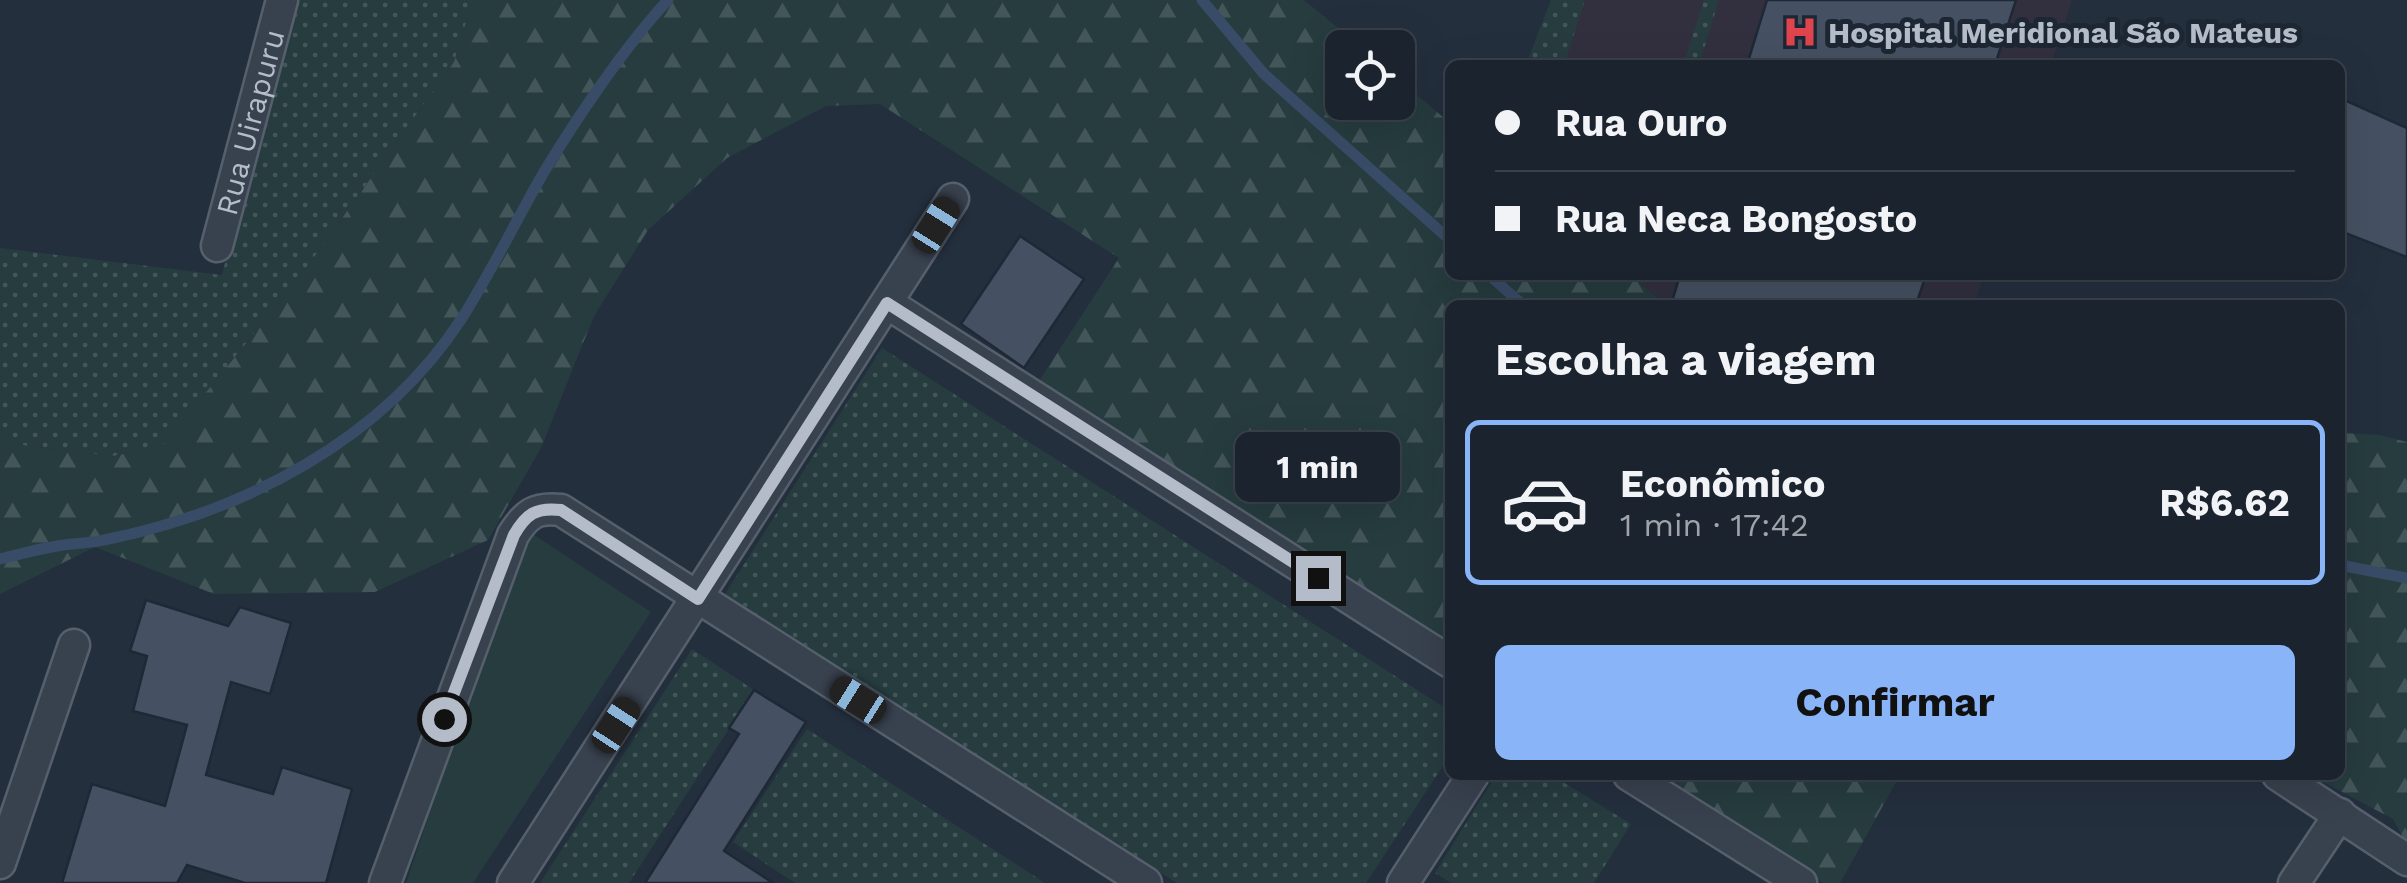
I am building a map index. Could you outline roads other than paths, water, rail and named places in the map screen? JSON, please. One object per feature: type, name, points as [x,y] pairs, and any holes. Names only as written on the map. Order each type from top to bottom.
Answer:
[{"type":"street","name":"Rua Uirapuru","points":[[217,246],[282,0]]},
{"type":"street","points":[[514,883],[953,199]]},
{"type":"street","points":[[887,303],[1445,659]]},
{"type":"street","points":[[384,883],[514,535],[524,517],[536,510],[561,510],[1146,883]]},
{"type":"street","points":[[0,863],[74,645]]},
{"type":"street","points":[[1404,883],[1470,780]]},
{"type":"street","points":[[1637,780],[1800,883]]},
{"type":"street","points":[[2286,780],[2407,860]]},
{"type":"street","points":[[2294,883],[2340,814]]},
{"type":"waterway","points":[[0,559],[104,540],[208,511],[306,464],[392,400],[430,361],[462,318],[571,129],[619,60],[668,0]]},
{"type":"waterway","points":[[1202,0],[1264,74],[1445,236]]},
{"type":"waterway","points":[[1495,280],[1517,300]]},
{"type":"waterway","points":[[2345,566],[2407,578]]},
{"type":"place","name":"Hospital Meridional São Mateus","points":[[1800,32]]}]
